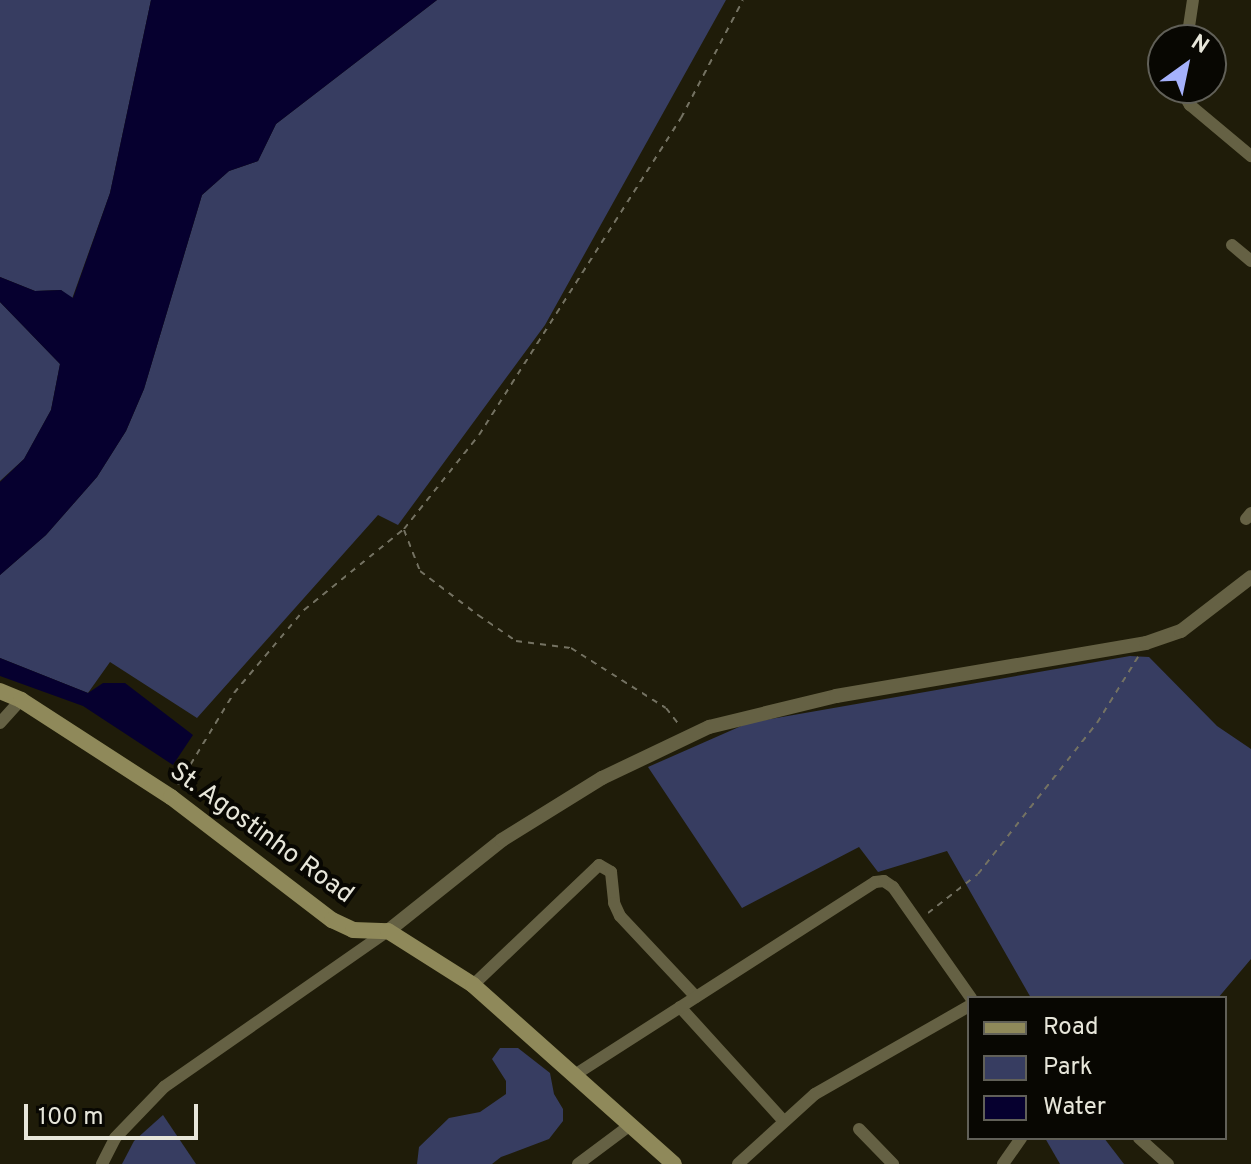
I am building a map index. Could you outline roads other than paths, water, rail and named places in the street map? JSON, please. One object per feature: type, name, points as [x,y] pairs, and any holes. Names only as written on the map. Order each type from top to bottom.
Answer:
[{"type":"main road","name":"St. Agostinho Road","points":[[0,691],[21,700],[171,797],[332,920],[353,930],[388,931],[473,985],[674,1164]]},
{"type":"street","points":[[1189,24],[1193,0]]},
{"type":"street","points":[[1189,104],[1251,156]]},
{"type":"street","points":[[1232,245],[1251,261]]},
{"type":"street","points":[[102,1164],[115,1138],[164,1087],[388,931],[502,840],[602,778],[709,727],[836,696],[1146,643],[1181,631],[1251,577]]},
{"type":"street","points":[[0,723],[21,700]]},
{"type":"street","points":[[473,985],[599,865],[611,872],[614,903],[620,916],[696,997]]},
{"type":"street","points":[[573,1076],[875,882],[884,881],[893,887],[970,996]]},
{"type":"street","points":[[680,1007],[783,1120]]},
{"type":"street","points":[[738,1164],[815,1094],[967,1007]]},
{"type":"street","points":[[578,1164],[629,1126]]},
{"type":"street","points":[[859,1129],[893,1164]]},
{"type":"street","points":[[1003,1164],[1020,1140]]},
{"type":"street","points":[[1141,1140],[1168,1164]]},
{"type":"water","points":[[151,0],[437,0],[276,124],[258,161],[229,171],[202,195],[144,389],[126,431],[97,477],[46,535],[0,575],[0,482],[24,459],[51,410],[60,364],[0,302],[0,277],[35,291],[61,290],[73,298],[110,193]]},
{"type":"water","points":[[0,658],[88,693],[103,683],[125,683],[193,735],[173,765],[83,706],[0,676]]}]
